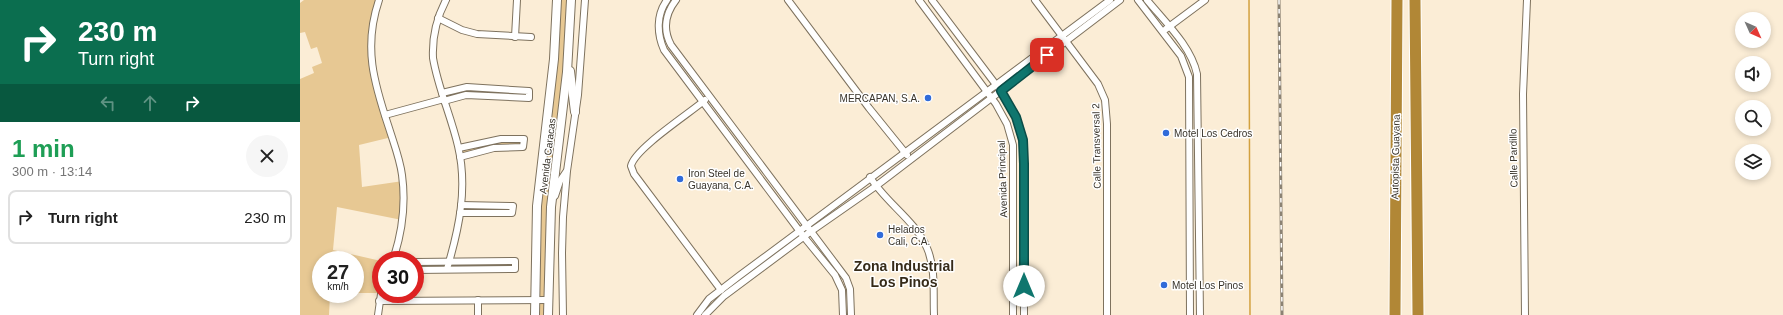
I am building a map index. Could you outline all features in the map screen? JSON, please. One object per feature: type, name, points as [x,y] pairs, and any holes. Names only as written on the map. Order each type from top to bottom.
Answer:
[{"type":"highway","name":"Autopista Guayana","points":[[1395,315],[1397,0]]},
{"type":"highway","name":"Autopista Guayana","points":[[1415,0],[1418,315]]},
{"type":"street","points":[[380,0],[373,23],[370,55],[374,76],[385,115],[398,153],[403,185],[403,217],[396,251]]},
{"type":"street","points":[[446,0],[438,18],[434,34],[433,58],[443,97],[459,148],[461,205],[458,232],[447,269]]},
{"type":"street","points":[[515,37],[517,0]]},
{"type":"street","name":"Avenida Caracas","points":[[535,315],[537,206],[554,65],[557,0]]},
{"type":"street","name":"Avenida Caracas","points":[[548,315],[551,206],[567,72],[571,0]]},
{"type":"street","points":[[563,315],[562,253],[567,171],[582,54],[585,0]]},
{"type":"street","points":[[667,0],[659,18],[660,40],[667,54],[804,237],[832,270],[840,284],[843,315]]},
{"type":"street","points":[[676,0],[671,7],[666,20],[668,40],[674,51],[848,282],[850,289],[851,315]]},
{"type":"street","points":[[788,0],[910,159]]},
{"type":"street","name":"Avenida Principal","points":[[918,0],[1002,112],[1010,133],[1012,145],[1013,315]]},
{"type":"street","name":"Avenida Principal","points":[[932,0],[1001,91],[1013,111],[1021,132],[1024,164],[1024,315]]},
{"type":"street","name":"Calle Transversal 2","points":[[1035,0],[1104,94],[1106,105],[1107,315]]},
{"type":"street","points":[[698,313],[709,299],[763,257],[1110,0]]},
{"type":"street","points":[[706,314],[724,296],[810,232],[876,186],[1120,0]]},
{"type":"street","points":[[1138,0],[1183,60],[1190,82],[1190,315],[1200,314],[1196,69],[1191,59],[1169,27],[1147,0]]},
{"type":"street","points":[[1163,32],[1205,0]]},
{"type":"street","name":"Calle Pardillo","points":[[1525,315],[1523,94],[1527,0]]},
{"type":"street","points":[[438,18],[469,33],[531,37]]},
{"type":"street","points":[[568,48],[575,112]]},
{"type":"street","points":[[1190,82],[1197,80]]},
{"type":"street","points":[[385,115],[443,97],[467,87],[529,90],[528,98],[466,95],[443,97]]},
{"type":"street","points":[[709,98],[645,146],[634,158],[630,166],[721,290]]},
{"type":"street","points":[[1190,122],[1198,121]]},
{"type":"street","points":[[1010,133],[1021,132]]},
{"type":"street","points":[[459,148],[494,140],[524,139],[523,147],[494,148],[460,157]]},
{"type":"street","points":[[1012,145],[1023,144]]},
{"type":"street","points":[[551,206],[560,181],[567,171]]},
{"type":"street","points":[[870,177],[876,186],[913,227],[927,248],[932,266],[934,315]]},
{"type":"street","points":[[1190,185],[1199,184]]},
{"type":"street","points":[[460,213],[512,213],[513,206],[461,205]]},
{"type":"street","points":[[763,257],[768,264]]},
{"type":"street","points":[[424,262],[515,261],[515,269],[424,270]]},
{"type":"street","points":[[840,284],[848,282]]},
{"type":"street","points":[[478,300],[478,315]]},
{"type":"street","points":[[424,301],[548,300]]},
{"type":"street","points":[[378,315],[379,303]]},
{"type":"shaded area","points":[[304,0],[379,0],[370,55],[392,137],[359,145],[362,187],[403,181],[402,220],[337,207],[333,250],[337,251],[312,251],[312,303],[330,303],[329,315],[300,315],[300,79],[314,73],[312,67],[322,63],[317,47],[311,49],[305,32],[300,33],[300,3]]},
{"type":"shaded area","points":[[557,0],[571,0],[557,149],[548,315],[535,315],[535,280]]},
{"type":"shaded area","points":[[453,89],[529,91],[529,98],[472,95],[444,101],[442,93]]},
{"type":"shaded area","points":[[524,139],[523,147],[509,147],[460,157],[459,148],[494,140]]},
{"type":"shaded area","points":[[461,205],[513,206],[512,213],[460,213]]},
{"type":"shaded area","points":[[364,257],[372,259],[372,293],[364,293]]},
{"type":"shaded area","points":[[515,261],[515,269],[424,270],[424,262]]},
{"type":"waterway","points":[[1249,0],[1250,315]]},
{"type":"railway","points":[[1279,0],[1282,315]]},
{"type":"place","name":"MERCAPAN, S.A.","points":[[928,98]]},
{"type":"place","name":"Motel Los Cedros","points":[[1166,133]]},
{"type":"place","name":"Iron Steel de Guayana, C.A.","points":[[680,179]]},
{"type":"place","name":"Helados Cali, C.A.","points":[[880,235]]},
{"type":"place","name":"Motel Los Pinos","points":[[1164,285]]},
{"type":"district","name":"Zona Industrial Los Pinos","points":[[904,274]]},
{"type":"route","points":[[1024,286],[1024,148],[1016,117],[1001,91],[1047,55]]}]
